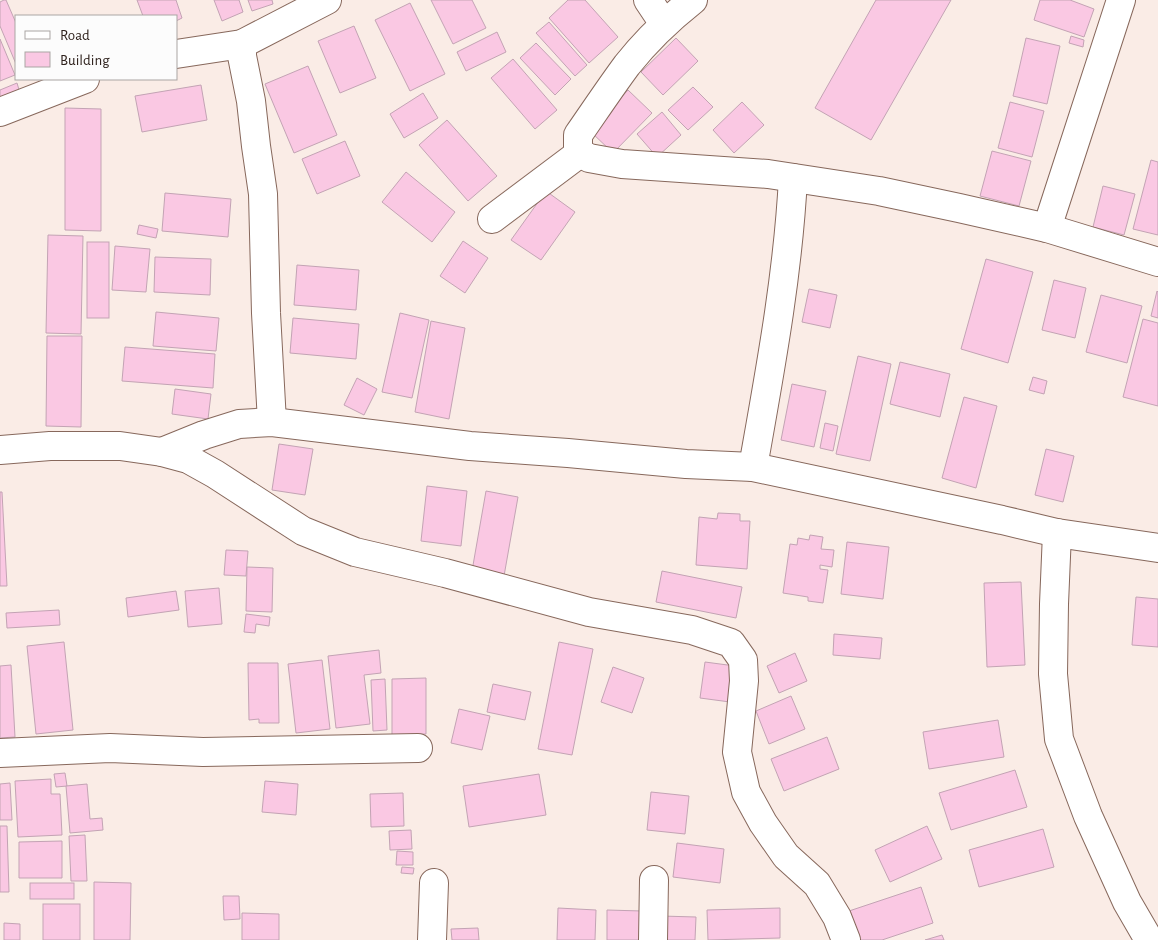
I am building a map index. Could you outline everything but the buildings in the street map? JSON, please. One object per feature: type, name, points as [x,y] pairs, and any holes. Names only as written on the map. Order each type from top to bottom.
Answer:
[{"type":"street","points":[[178,54],[242,44],[327,0]]},
{"type":"street","points":[[648,0],[664,24]]},
{"type":"street","points":[[693,0],[664,24],[627,65],[578,135],[580,153],[589,158],[622,164],[768,174],[879,191],[1047,228],[1158,262]]},
{"type":"street","points":[[1047,228],[1121,0]]},
{"type":"street","points":[[242,44],[242,56],[251,101],[263,194],[266,313],[272,422]]},
{"type":"street","points":[[0,112],[82,80]]},
{"type":"street","points":[[492,218],[580,153]]},
{"type":"street","points":[[753,467],[772,361],[791,216],[793,178]]},
{"type":"street","points":[[162,452],[204,435],[239,424],[272,422],[470,446],[686,464],[753,467],[1002,520],[1057,534],[1158,548]]},
{"type":"street","points":[[0,450],[50,446],[120,446],[162,452],[188,459],[215,474],[303,531],[355,552],[445,573],[589,612],[692,630],[731,643],[743,660],[744,681],[737,752],[746,792],[763,824],[786,856],[817,884],[837,917],[846,940]]},
{"type":"street","points":[[1057,534],[1053,674],[1059,739],[1088,816],[1127,902],[1149,940]]},
{"type":"street","points":[[0,753],[110,748],[203,752],[418,748]]},
{"type":"street","points":[[653,940],[654,880]]},
{"type":"street","points":[[432,940],[434,883]]}]
